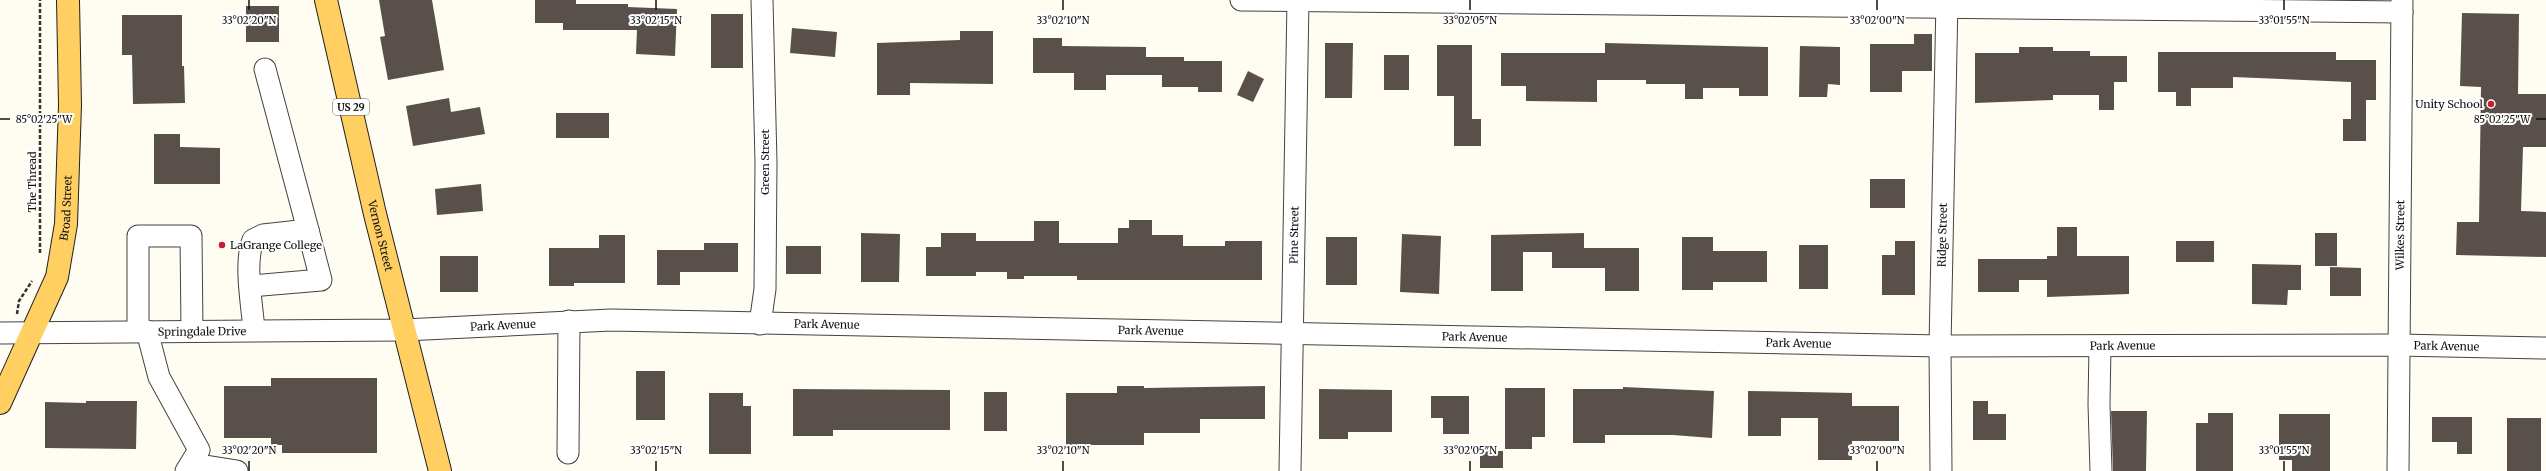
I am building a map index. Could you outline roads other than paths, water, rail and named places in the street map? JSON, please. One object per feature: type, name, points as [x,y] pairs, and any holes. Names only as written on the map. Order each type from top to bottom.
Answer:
[{"type":"main road","name":"Broad Street","points":[[0,403],[13,333],[56,277],[66,224],[70,105],[68,0]]},
{"type":"main road","name":"Vernon Street","points":[[326,0],[404,330],[440,471]]},
{"type":"street","name":"Green Street","points":[[760,324],[765,289],[766,170],[762,0]]},
{"type":"street","points":[[1241,0],[2402,6]]},
{"type":"street","name":"Pine Street","points":[[1290,471],[1291,333],[1298,1]]},
{"type":"street","name":"Ridge Street","points":[[1941,471],[1940,346],[1947,4]]},
{"type":"street","name":"Wilkes Street","points":[[2398,471],[2402,6]]},
{"type":"street","points":[[251,286],[321,280],[265,69]]},
{"type":"street","points":[[254,330],[249,251],[253,240],[263,235],[308,230]]},
{"type":"street","points":[[192,331],[191,236],[138,236],[143,331],[159,377],[199,450],[190,467],[237,471]]},
{"type":"street","name":"Park Avenue","points":[[404,330],[611,320],[1940,346],[2398,345],[2546,348]]},
{"type":"street","points":[[568,453],[569,321]]},
{"type":"street","name":"Springdale Drive","points":[[13,333],[404,330]]},
{"type":"street","points":[[2100,346],[2099,404],[2101,471]]},
{"type":"place","name":"Unity School","points":[[2491,104]]},
{"type":"place","name":"LaGrange College","points":[[222,245]]}]
